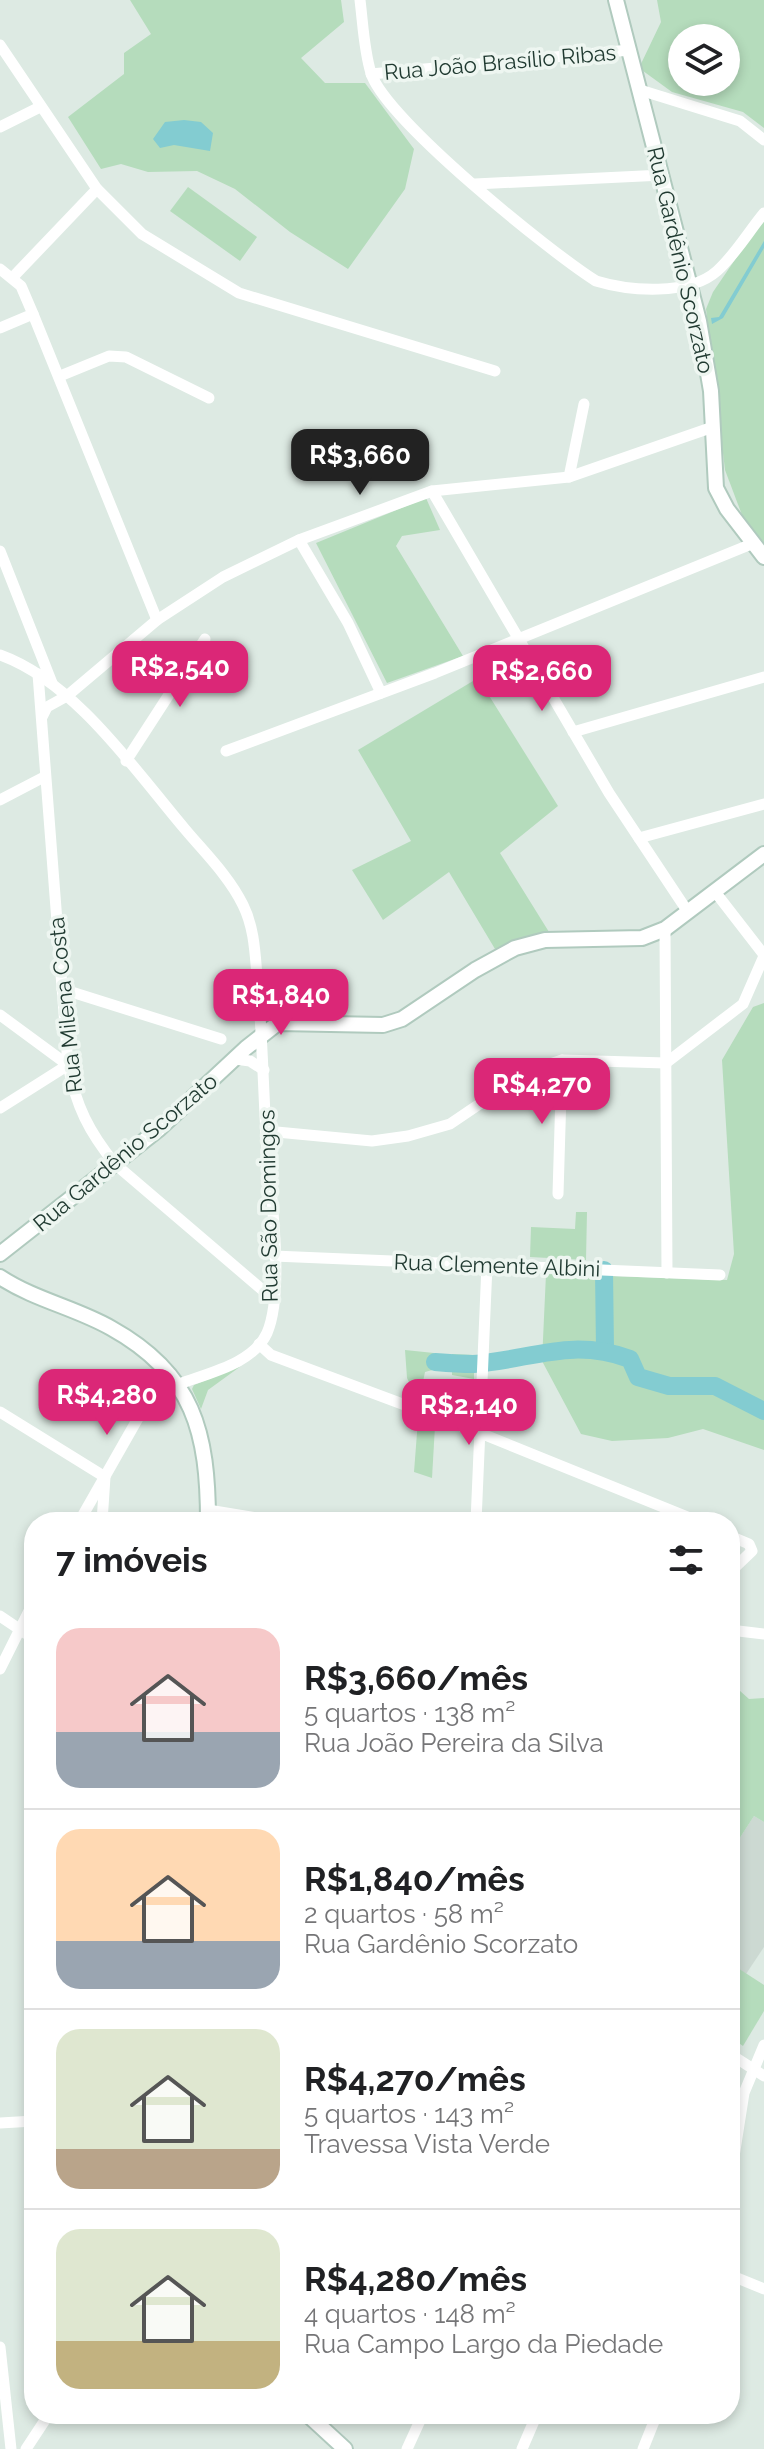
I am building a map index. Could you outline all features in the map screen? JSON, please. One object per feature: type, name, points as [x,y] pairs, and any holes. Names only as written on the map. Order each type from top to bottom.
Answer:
[{"type":"street","points":[[360,0],[371,74],[384,98],[407,124],[475,184],[596,281],[615,286],[690,284],[717,271],[764,213]]},
{"type":"street","name":"Rua Gardênio Scorzato","points":[[616,0],[690,284],[709,378],[712,464],[719,497],[764,557]]},
{"type":"street","points":[[0,45],[97,189],[142,234],[222,286],[495,371]]},
{"type":"street","name":"Rua João Brasílio Ribas","points":[[371,74],[630,50]]},
{"type":"street","points":[[640,90],[740,121],[764,140]]},
{"type":"street","points":[[0,127],[40,107]]},
{"type":"street","points":[[475,184],[663,175]]},
{"type":"street","points":[[13,277],[97,189]]},
{"type":"street","points":[[0,269],[13,277],[33,314],[157,620]]},
{"type":"street","points":[[0,328],[33,314]]},
{"type":"street","points":[[60,376],[109,356],[126,357],[209,398]]},
{"type":"street","points":[[569,477],[584,404]]},
{"type":"street","points":[[42,717],[47,707],[67,696],[157,620],[223,577],[299,540],[432,491],[569,477],[713,427]]},
{"type":"street","points":[[432,491],[573,732],[688,912]]},
{"type":"street","points":[[299,540],[348,623],[381,693]]},
{"type":"street","points":[[226,751],[381,693],[754,543]]},
{"type":"street","points":[[0,551],[52,684]]},
{"type":"street","points":[[126,761],[205,639]]},
{"type":"street","points":[[26,666],[39,649]]},
{"type":"street","name":"Rua São Domingos","points":[[0,655],[26,666],[67,696],[126,761],[243,904],[253,930],[263,1033],[274,1256],[273,1299],[266,1334],[259,1344]]},
{"type":"street","name":"Rua Milena Costa","points":[[38,674],[68,1065],[82,1120],[115,1164],[273,1299]]},
{"type":"street","points":[[573,732],[764,677]]},
{"type":"street","points":[[0,800],[44,777]]},
{"type":"street","points":[[639,838],[763,805]]},
{"type":"street","name":"Rua Gardênio Scorzato","points":[[0,1254],[115,1164],[278,1023],[383,1025],[402,1019],[475,970],[515,948],[545,940],[642,938],[665,929],[764,854]]},
{"type":"street","points":[[266,1131],[372,1141],[431,1131],[450,1124],[527,1072],[562,1060],[666,1063],[743,1004],[764,955],[716,893]]},
{"type":"street","points":[[665,929],[667,1273]]},
{"type":"street","points":[[62,989],[221,1039]]},
{"type":"street","points":[[0,1015],[68,1065],[0,1108]]},
{"type":"street","points":[[235,1059],[250,1061],[264,1070]]},
{"type":"street","points":[[558,1194],[562,1060]]},
{"type":"street","name":"Rua Clemente Albini","points":[[274,1256],[720,1275]]},
{"type":"street","points":[[476,1512],[487,1265]]},
{"type":"street","points":[[0,1277],[37,1298],[110,1327],[166,1369],[179,1384],[202,1434],[208,1512]]},
{"type":"street","points":[[179,1384],[247,1357],[259,1344],[271,1355],[480,1433],[675,1512]]},
{"type":"street","points":[[85,1512],[166,1369]]},
{"type":"street","points":[[0,1412],[105,1477]]},
{"type":"street","points":[[103,1512],[105,1477]]},
{"type":"street","points":[[740,1540],[749,1544],[752,1551],[740,1562]]},
{"type":"street","points":[[0,1616],[24,1632]]},
{"type":"street","points":[[0,1669],[24,1620]]},
{"type":"street","points":[[740,1631],[764,1634]]},
{"type":"street","points":[[740,2118],[744,2093],[760,2073],[764,2045]]},
{"type":"street","points":[[740,2060],[760,2073]]},
{"type":"street","points":[[0,2123],[24,2122]]},
{"type":"street","points":[[740,2279],[764,2289]]},
{"type":"street","points":[[0,2347],[11,2449]]},
{"type":"street","points":[[26,2449],[42,2424]]},
{"type":"street","points":[[318,2424],[345,2449]]},
{"type":"street","points":[[407,2449],[418,2424]]},
{"type":"street","points":[[525,2448],[533,2424]]},
{"type":"street","points":[[643,2449],[653,2424]]},
{"type":"shaded area","points":[[754,1816],[764,1822],[764,1947],[746,1974],[740,1970],[740,1838]]},
{"type":"green space","points":[[130,0],[341,0],[344,22],[301,58],[325,83],[365,83],[414,149],[405,189],[348,269],[290,232],[235,189],[197,171],[148,172],[121,164],[101,169],[68,117],[124,74],[124,53],[151,34]]},
{"type":"green space","points":[[657,0],[764,0],[764,128],[743,112],[686,96],[740,96],[740,24],[668,24],[668,89],[639,68],[661,22]]},
{"type":"green space","points":[[188,187],[257,237],[240,261],[170,211]]},
{"type":"green space","points":[[764,217],[764,547],[742,515],[725,470],[706,309],[713,292]]},
{"type":"green space","points":[[426,498],[440,530],[402,536],[396,546],[463,656],[387,683],[316,543]]},
{"type":"green space","points":[[478,678],[558,806],[500,853],[549,932],[495,949],[449,872],[383,920],[352,870],[411,841],[358,750]]},
{"type":"green space","points":[[764,1003],[764,1450],[703,1429],[668,1438],[612,1441],[581,1434],[542,1361],[546,1274],[727,1280],[734,1254],[722,1060],[753,1007]]},
{"type":"green space","points":[[576,1212],[587,1212],[586,1260],[530,1257],[531,1227],[575,1229]]},
{"type":"green space","points":[[405,1350],[434,1353],[436,1369],[425,1372],[421,1391],[414,1392],[407,1378]]},
{"type":"green space","points":[[452,1354],[474,1355],[474,1379],[452,1375]]},
{"type":"green space","points":[[241,1366],[208,1390],[201,1409],[192,1389],[194,1385]]},
{"type":"green space","points":[[418,1420],[435,1426],[432,1478],[414,1472]]},
{"type":"green space","points":[[740,1691],[749,1699],[764,1698],[764,1822],[754,1816],[740,1838]]},
{"type":"green space","points":[[740,1969],[764,1985],[764,2011],[743,2046],[740,2044]]},
{"type":"water","points":[[165,122],[201,122],[213,133],[210,151],[174,145],[160,148],[153,139]]},
{"type":"water","points":[[764,241],[764,248],[723,318],[712,324],[711,318],[719,317]]},
{"type":"waterway","points":[[604,1270],[605,1350]]},
{"type":"waterway","points":[[435,1362],[473,1364],[551,1352],[588,1350],[630,1359],[638,1377],[669,1386],[715,1386],[764,1411]]}]
